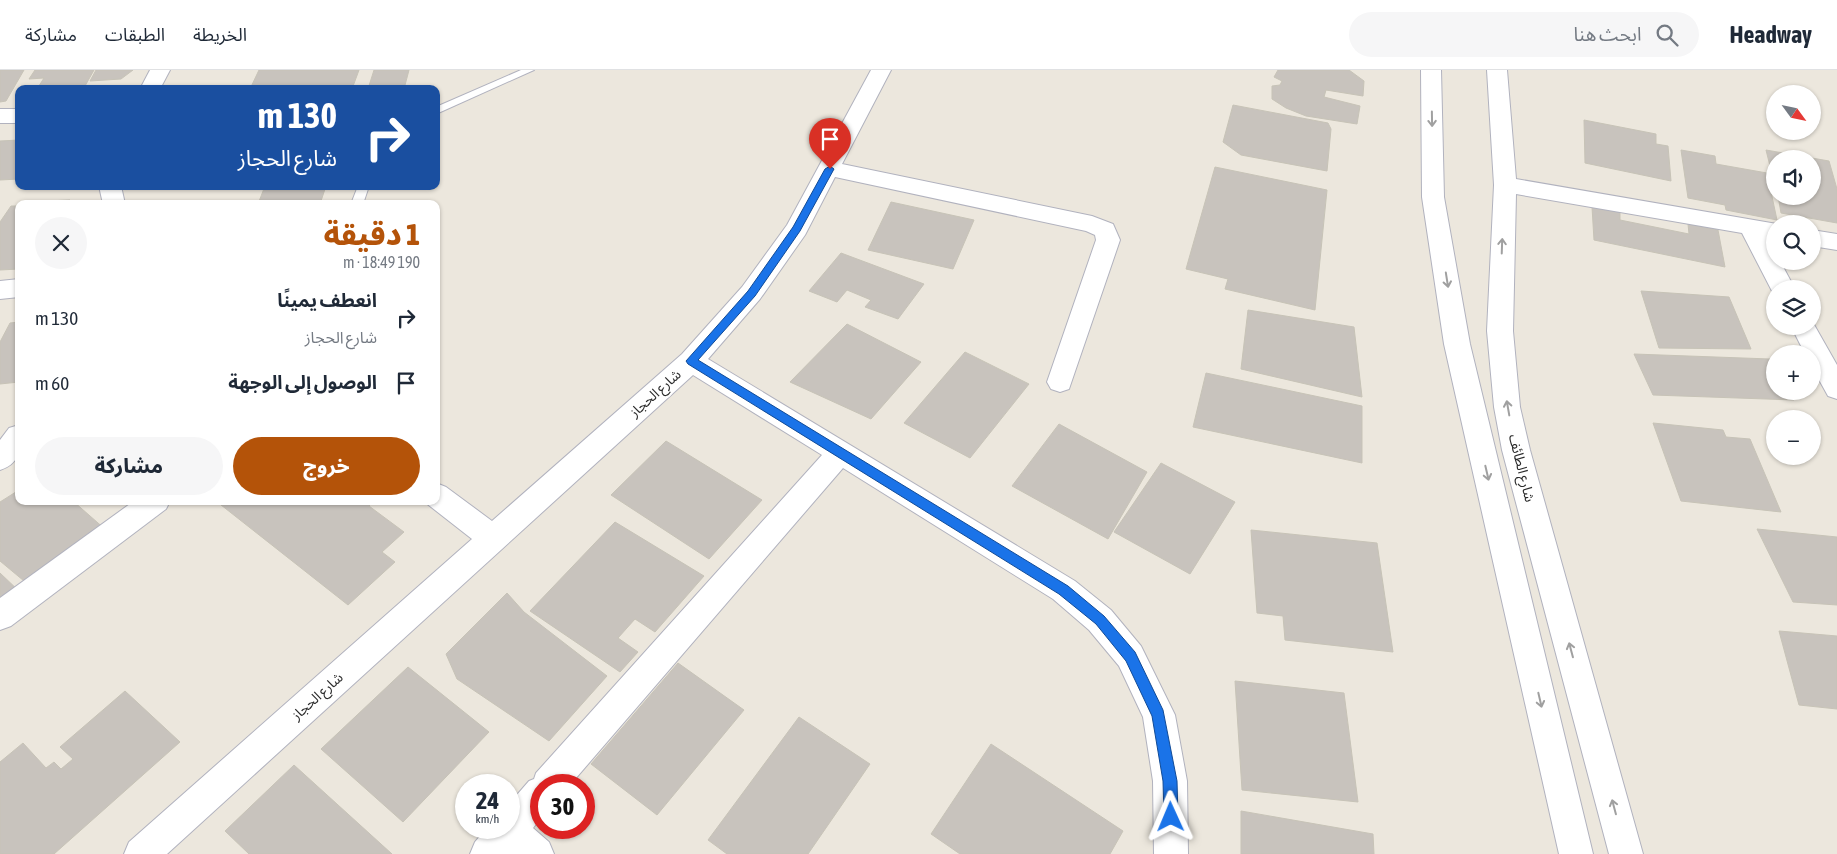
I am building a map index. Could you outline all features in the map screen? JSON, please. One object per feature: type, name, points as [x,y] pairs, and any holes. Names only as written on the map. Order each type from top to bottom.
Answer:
[{"type":"street","points":[[152,85],[160,70]]},
{"type":"street","name":"شارع الحجاز","points":[[141,854],[691,361],[751,293],[797,229],[882,70]]},
{"type":"street","points":[[1432,70],[1433,197],[1457,344],[1576,854]]},
{"type":"street","name":"شارع الطائف","points":[[1497,70],[1505,185],[1500,331],[1507,406],[1518,458],[1626,854]]},
{"type":"street","points":[[0,116],[15,116]]},
{"type":"street","points":[[830,169],[1092,224],[1105,230],[1108,240],[1060,382]]},
{"type":"street","points":[[1505,185],[1766,230]]},
{"type":"street","points":[[1750,227],[1778,280]]},
{"type":"street","points":[[1821,239],[1837,242]]},
{"type":"street","points":[[0,290],[15,288]]},
{"type":"street","points":[[1808,335],[1837,389]]},
{"type":"street","points":[[691,361],[1064,590],[1100,620],[1130,656],[1159,715],[1170,781],[1171,854]]},
{"type":"street","points":[[558,774],[840,453]]},
{"type":"street","points":[[440,498],[493,538]]},
{"type":"street","points":[[0,616],[151,505]]},
{"type":"street","points":[[530,806],[498,842],[537,854]]},
{"type":"lane","points":[[440,109],[529,70]]},
{"type":"building","points":[[0,70],[24,70],[6,101],[0,102]]},
{"type":"building","points":[[35,70],[94,70],[86,85],[40,85],[44,78],[29,79]]},
{"type":"building","points":[[96,70],[133,70],[121,79],[90,81]]},
{"type":"building","points":[[259,70],[359,70],[353,85],[252,85]]},
{"type":"building","points":[[374,70],[409,70],[405,85],[369,85]]},
{"type":"building","points":[[1278,70],[1349,70],[1364,81],[1363,96],[1326,90],[1324,97],[1360,106],[1357,124],[1306,116],[1286,108],[1272,99],[1272,86],[1280,85],[1282,81],[1274,77]]},
{"type":"building","points":[[1233,105],[1328,123],[1331,129],[1327,171],[1241,155],[1223,142]]},
{"type":"building","points":[[1584,120],[1656,134],[1656,144],[1668,146],[1671,181],[1585,163]]},
{"type":"building","points":[[15,140],[15,179],[0,180],[0,141]]},
{"type":"building","points":[[1681,150],[1715,156],[1716,164],[1766,173],[1766,205],[1774,205],[1776,215],[1766,215],[1766,218],[1726,210],[1725,205],[1688,198]]},
{"type":"building","points":[[1821,160],[1829,161],[1837,189],[1837,223],[1821,220],[1821,215],[1781,213],[1780,205],[1821,205]]},
{"type":"building","points":[[1215,167],[1327,190],[1315,310],[1225,289],[1228,279],[1186,269]]},
{"type":"building","points":[[263,190],[325,190],[321,200],[260,200]]},
{"type":"building","points":[[891,202],[974,220],[953,269],[868,250]]},
{"type":"building","points":[[11,206],[15,206],[15,269],[0,270],[0,222]]},
{"type":"building","points":[[1592,207],[1620,212],[1620,220],[1689,234],[1688,224],[1718,230],[1725,267],[1594,240]]},
{"type":"building","points":[[841,253],[924,284],[898,319],[865,307],[871,300],[847,290],[837,302],[809,291]]},
{"type":"building","points":[[1641,291],[1729,297],[1751,349],[1659,348]]},
{"type":"building","points":[[1248,310],[1354,327],[1362,397],[1241,369]]},
{"type":"building","points":[[15,322],[15,382],[0,384],[0,342],[10,323]]},
{"type":"building","points":[[847,324],[921,362],[871,419],[790,382]]},
{"type":"building","points":[[965,352],[1029,384],[970,458],[904,423]]},
{"type":"building","points":[[1634,354],[1766,359],[1766,399],[1653,395]]},
{"type":"building","points":[[1206,373],[1362,406],[1362,463],[1193,427]]},
{"type":"building","points":[[1653,423],[1723,430],[1726,437],[1750,439],[1781,512],[1681,501]]},
{"type":"building","points":[[1059,424],[1147,472],[1108,539],[1012,486]]},
{"type":"building","points":[[666,441],[762,500],[709,559],[611,495]]},
{"type":"building","points":[[1161,463],[1235,502],[1190,574],[1114,532]]},
{"type":"building","points":[[15,493],[15,505],[78,505],[106,530],[30,586],[0,561],[0,502]]},
{"type":"building","points":[[221,505],[370,505],[404,532],[382,552],[395,562],[348,605]]},
{"type":"building","points":[[615,522],[704,576],[655,632],[635,619],[618,638],[638,652],[620,672],[530,611]]},
{"type":"building","points":[[1757,529],[1837,537],[1837,605],[1793,602]]},
{"type":"building","points":[[1251,530],[1377,543],[1393,652],[1285,640],[1283,616],[1257,613]]},
{"type":"building","points":[[0,573],[21,593],[0,609]]},
{"type":"building","points":[[507,593],[524,612],[607,676],[549,741],[457,679],[446,654]]},
{"type":"building","points":[[1779,631],[1837,636],[1837,709],[1799,705]]},
{"type":"building","points":[[678,663],[744,710],[657,815],[591,764]]},
{"type":"building","points":[[408,667],[489,732],[403,822],[321,749]]},
{"type":"building","points":[[1235,681],[1344,693],[1358,802],[1242,790]]},
{"type":"building","points":[[125,691],[180,742],[54,854],[0,854],[0,762],[23,743],[46,768],[54,762],[61,769],[73,759],[60,747]]},
{"type":"building","points":[[799,717],[870,764],[808,854],[727,854],[708,840]]},
{"type":"building","points":[[991,744],[1123,831],[1110,854],[960,854],[931,834]]},
{"type":"building","points":[[294,765],[392,854],[249,854],[225,831]]},
{"type":"building","points":[[1241,811],[1373,834],[1374,854],[1241,854]]},
{"type":"route","points":[[830,169],[797,229],[751,293],[691,361],[1064,590],[1100,620],[1130,656],[1159,715],[1170,781],[1171,817]]}]
